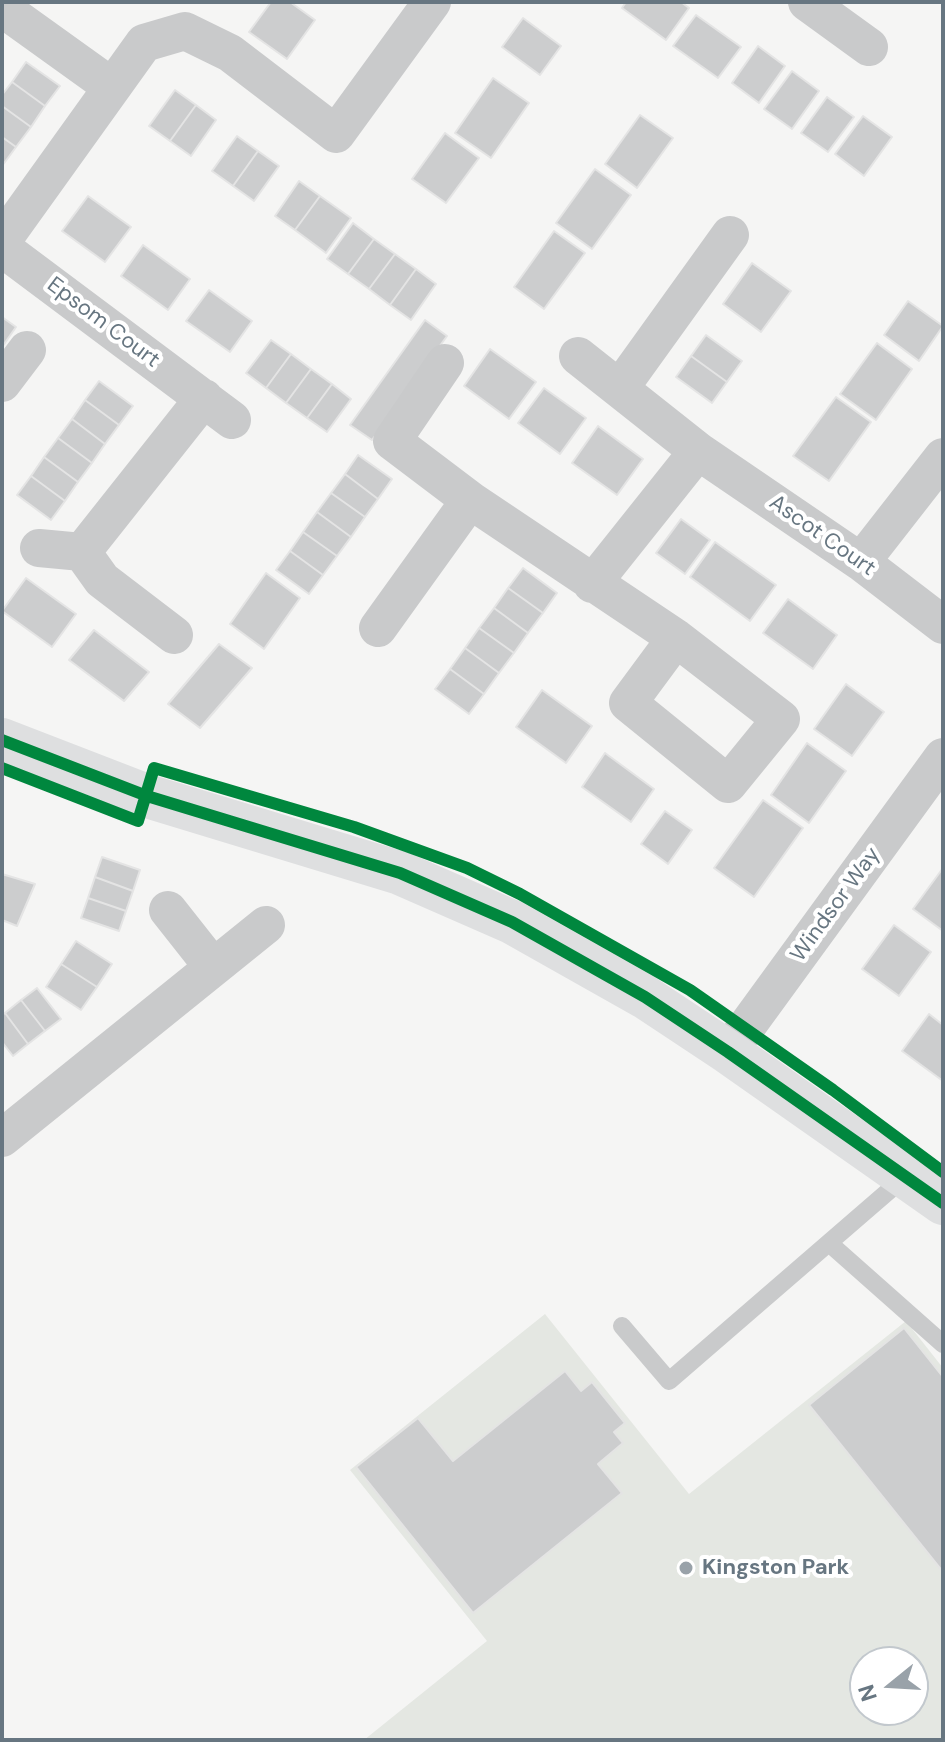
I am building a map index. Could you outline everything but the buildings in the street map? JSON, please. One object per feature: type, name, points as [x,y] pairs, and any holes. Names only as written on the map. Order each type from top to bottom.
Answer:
[{"type":"street","points":[[2,241],[144,43],[185,31],[230,53],[336,134],[432,2]]},
{"type":"street","points":[[807,2],[869,47]]},
{"type":"street","points":[[2,8],[112,87]]},
{"type":"street","points":[[620,388],[730,235]]},
{"type":"street","name":"Epsom Court","points":[[2,248],[218,409],[82,552]]},
{"type":"street","points":[[2,383],[27,350]]},
{"type":"street","name":"Ascot Court","points":[[578,356],[698,451],[861,562],[943,625]]},
{"type":"street","points":[[445,363],[392,441],[470,500],[676,638],[781,719],[728,784],[628,703],[676,638]]},
{"type":"street","points":[[592,584],[698,451]]},
{"type":"street","points":[[861,562],[943,457]]},
{"type":"street","points":[[378,628],[470,500]]},
{"type":"street","points":[[39,548],[82,552],[102,580],[174,635]]},
{"type":"street","points":[[2,740],[147,796],[400,873],[448,892],[576,957],[645,997],[943,1203]]},
{"type":"street","name":"Windsor Way","points":[[728,1052],[943,757]]},
{"type":"street","points":[[168,910],[213,967]]},
{"type":"street","points":[[2,1138],[266,925]]},
{"type":"lane","points":[[622,1326],[669,1381],[906,1176]]},
{"type":"lane","points":[[829,1243],[943,1344]]},
{"type":"shaded area","name":"Kingston Park","points":[[545,1314],[689,1494],[906,1321],[943,1368],[943,1740],[364,1740],[487,1641],[350,1470]]},
{"type":"cycle path","points":[[2,740],[147,796],[400,873],[512,922],[645,997],[943,1203]]},
{"type":"cycle path","points":[[2,768],[138,821],[154,768],[354,827],[467,868],[520,894],[690,990],[943,1172]]},
{"type":"place","name":"Kingston Park","points":[[686,1568]]}]
